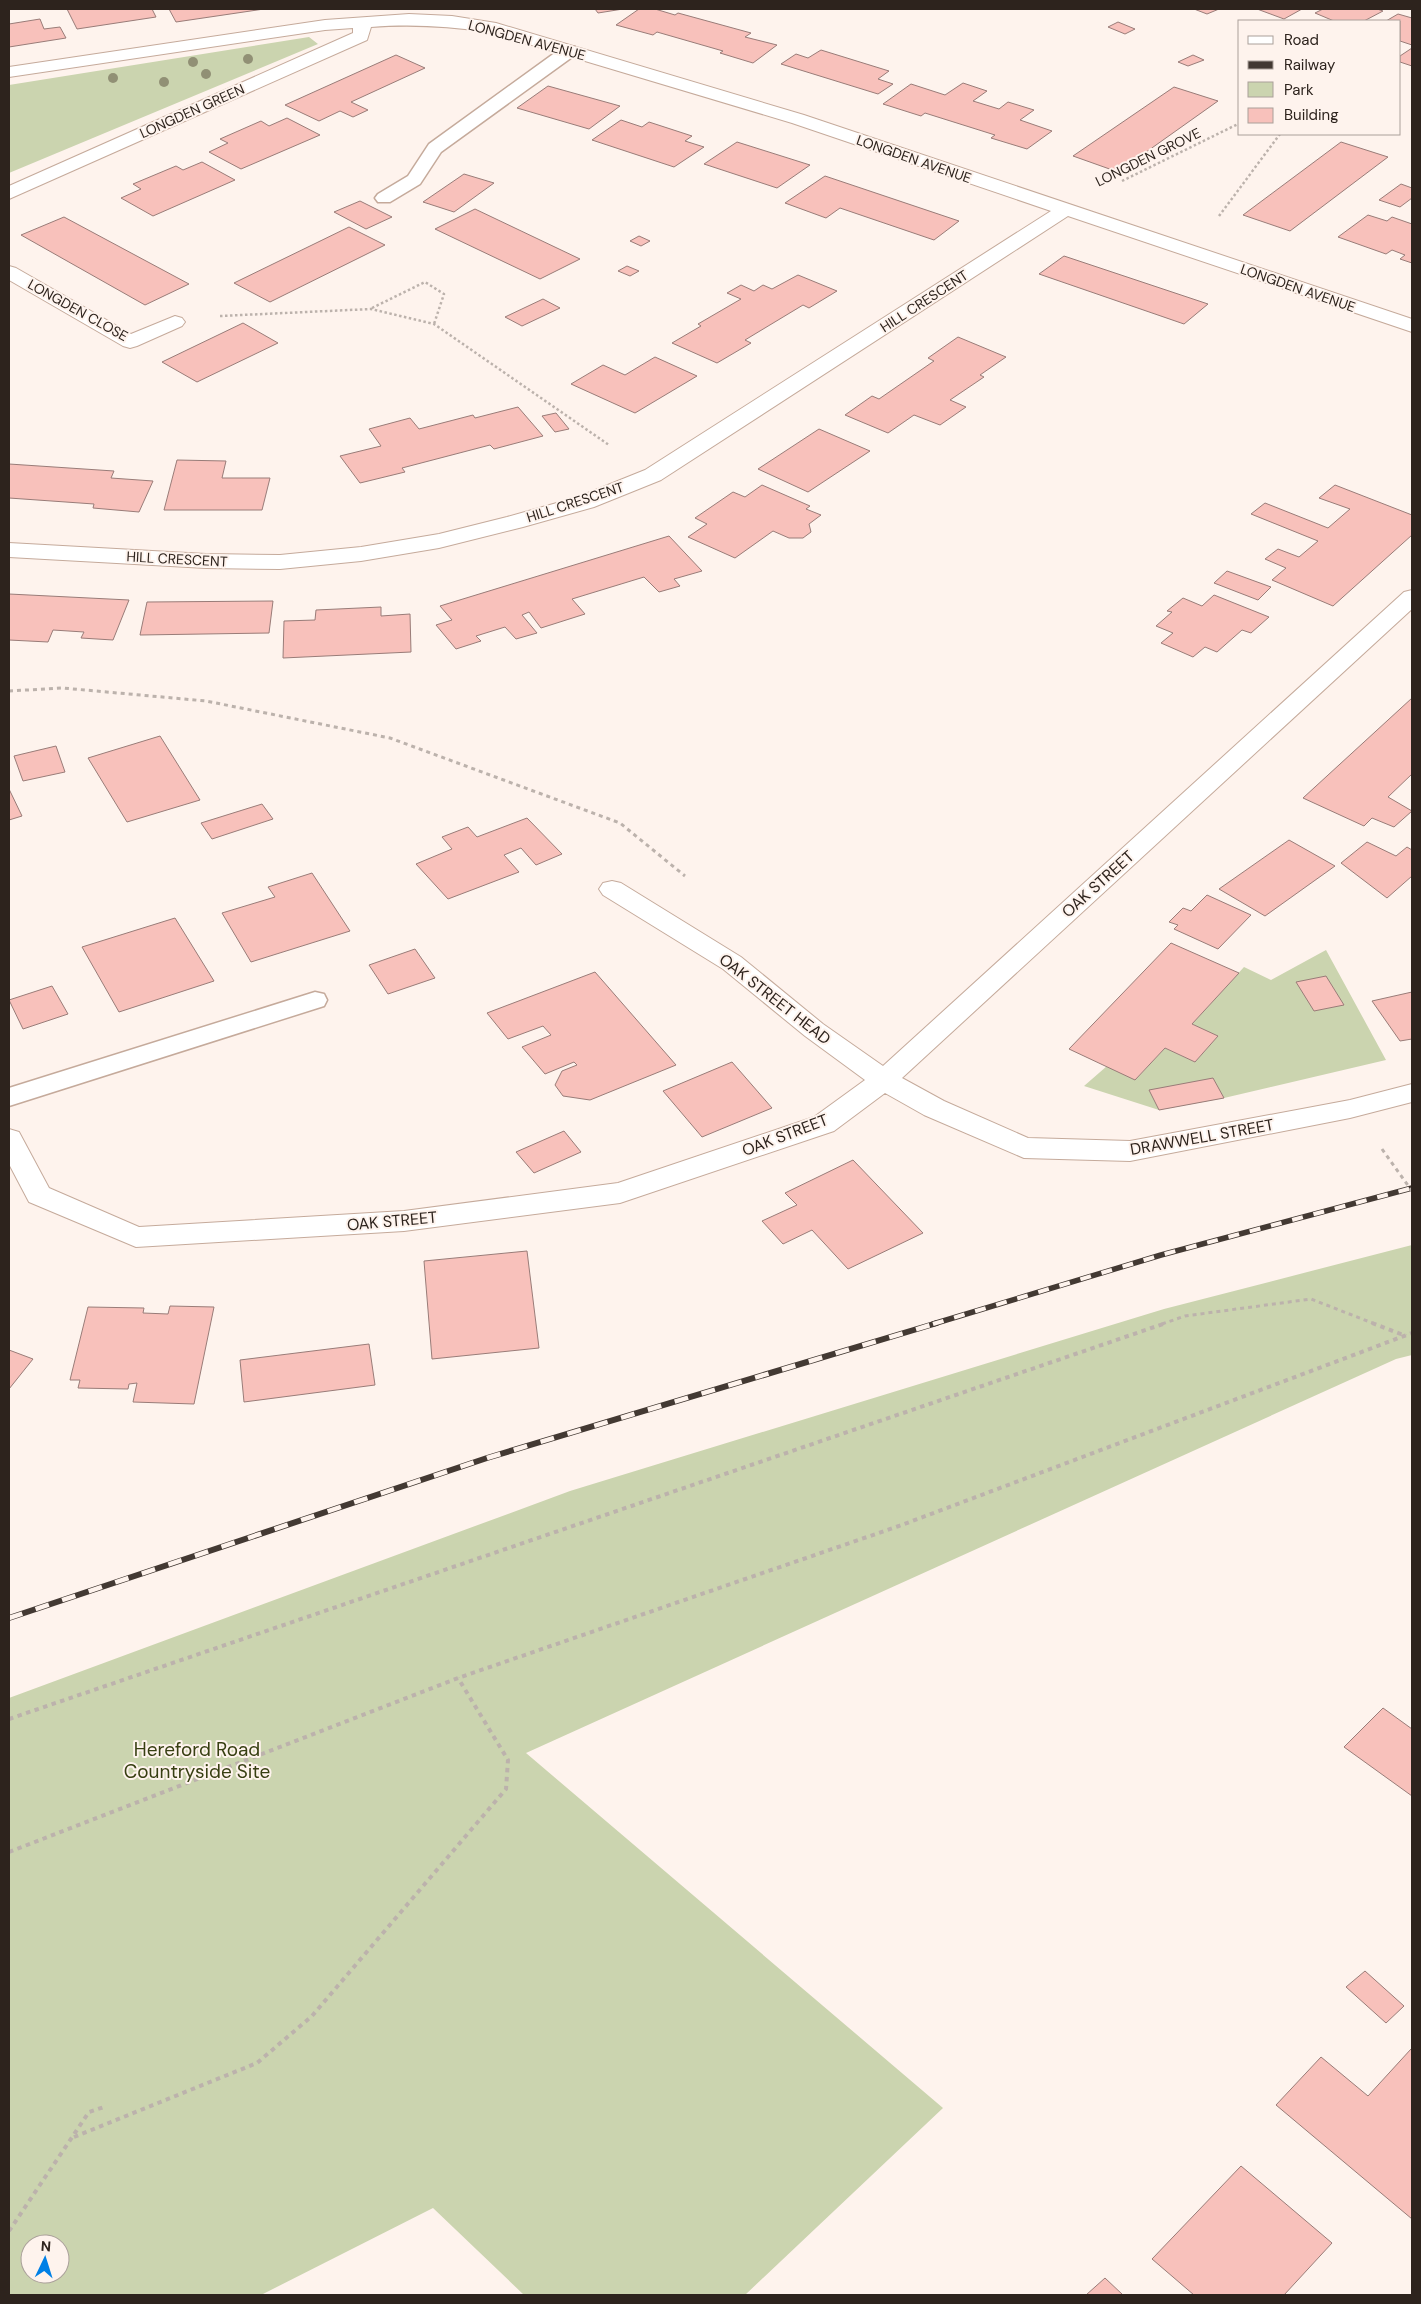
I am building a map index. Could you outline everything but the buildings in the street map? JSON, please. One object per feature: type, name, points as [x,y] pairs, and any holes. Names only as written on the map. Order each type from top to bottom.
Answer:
[{"type":"street","name":"LONGDEN AVENUE","points":[[364,21],[409,19],[441,14],[490,27],[798,119],[1412,326]]},
{"type":"street","points":[[9,72],[316,26],[364,21]]},
{"type":"street","name":"LONGDEN GREEN","points":[[9,192],[361,36],[364,21]]},
{"type":"street","name":"HILL CRESCENT","points":[[9,550],[280,562],[361,554],[439,541],[586,502],[653,475],[1065,210]]},
{"type":"street","name":"LONGDEN CLOSE","points":[[9,272],[130,342],[175,322]]},
{"type":"street","name":"OAK STREET","points":[[9,1139],[39,1195],[136,1237],[404,1221],[620,1193],[824,1124],[884,1080],[1412,597]]},
{"type":"street","name":"OAK STREET HEAD","points":[[612,889],[732,963],[814,1030],[884,1080]]},
{"type":"street","name":"DRAWWELL STREET","points":[[884,1080],[934,1108],[1024,1148],[1130,1151],[1350,1110],[1412,1093]]},
{"type":"lane","points":[[384,198],[414,180],[435,148],[569,50]]},
{"type":"lane","points":[[9,1097],[315,1000]]},
{"type":"path","name":"LONGDEN GROVE","points":[[1065,210],[1238,124]]},
{"type":"path","points":[[1192,252],[1279,135]]},
{"type":"path","points":[[371,309],[425,282],[444,294],[434,324]]},
{"type":"path","points":[[175,322],[211,316],[371,309],[434,324],[653,475]]},
{"type":"path","points":[[9,692],[63,688],[206,701],[390,738],[620,823],[685,876]]},
{"type":"path","points":[[1382,1150],[1412,1190]]},
{"type":"path","points":[[9,1719],[1185,1316],[1310,1299],[1407,1336]]},
{"type":"path","points":[[9,1852],[458,1678],[900,1526],[1412,1333]]},
{"type":"path","points":[[74,2136],[257,2063],[312,2016],[500,1796],[506,1788],[508,1760],[458,1678]]},
{"type":"path","points":[[9,2231],[89,2112],[104,2106]]},
{"type":"green space","points":[[309,37],[318,44],[9,173],[9,85]]},
{"type":"green space","points":[[1326,950],[1386,1060],[1224,1098],[1159,1110],[1084,1086],[1107,1066],[1136,1079],[1165,1048],[1195,1062],[1217,1037],[1192,1024],[1244,967],[1271,980]]},
{"type":"green space","name":"Hereford Road Countryside Site","points":[[1412,1245],[1412,1355],[1396,1359],[526,1753],[943,2108],[745,2295],[524,2295],[433,2208],[261,2295],[9,2295],[9,1698],[570,1491],[1164,1309]]},
{"type":"railway","points":[[933,1324],[1161,1255],[1412,1188]]},
{"type":"railway","points":[[9,1618],[487,1458],[937,1323]]}]
